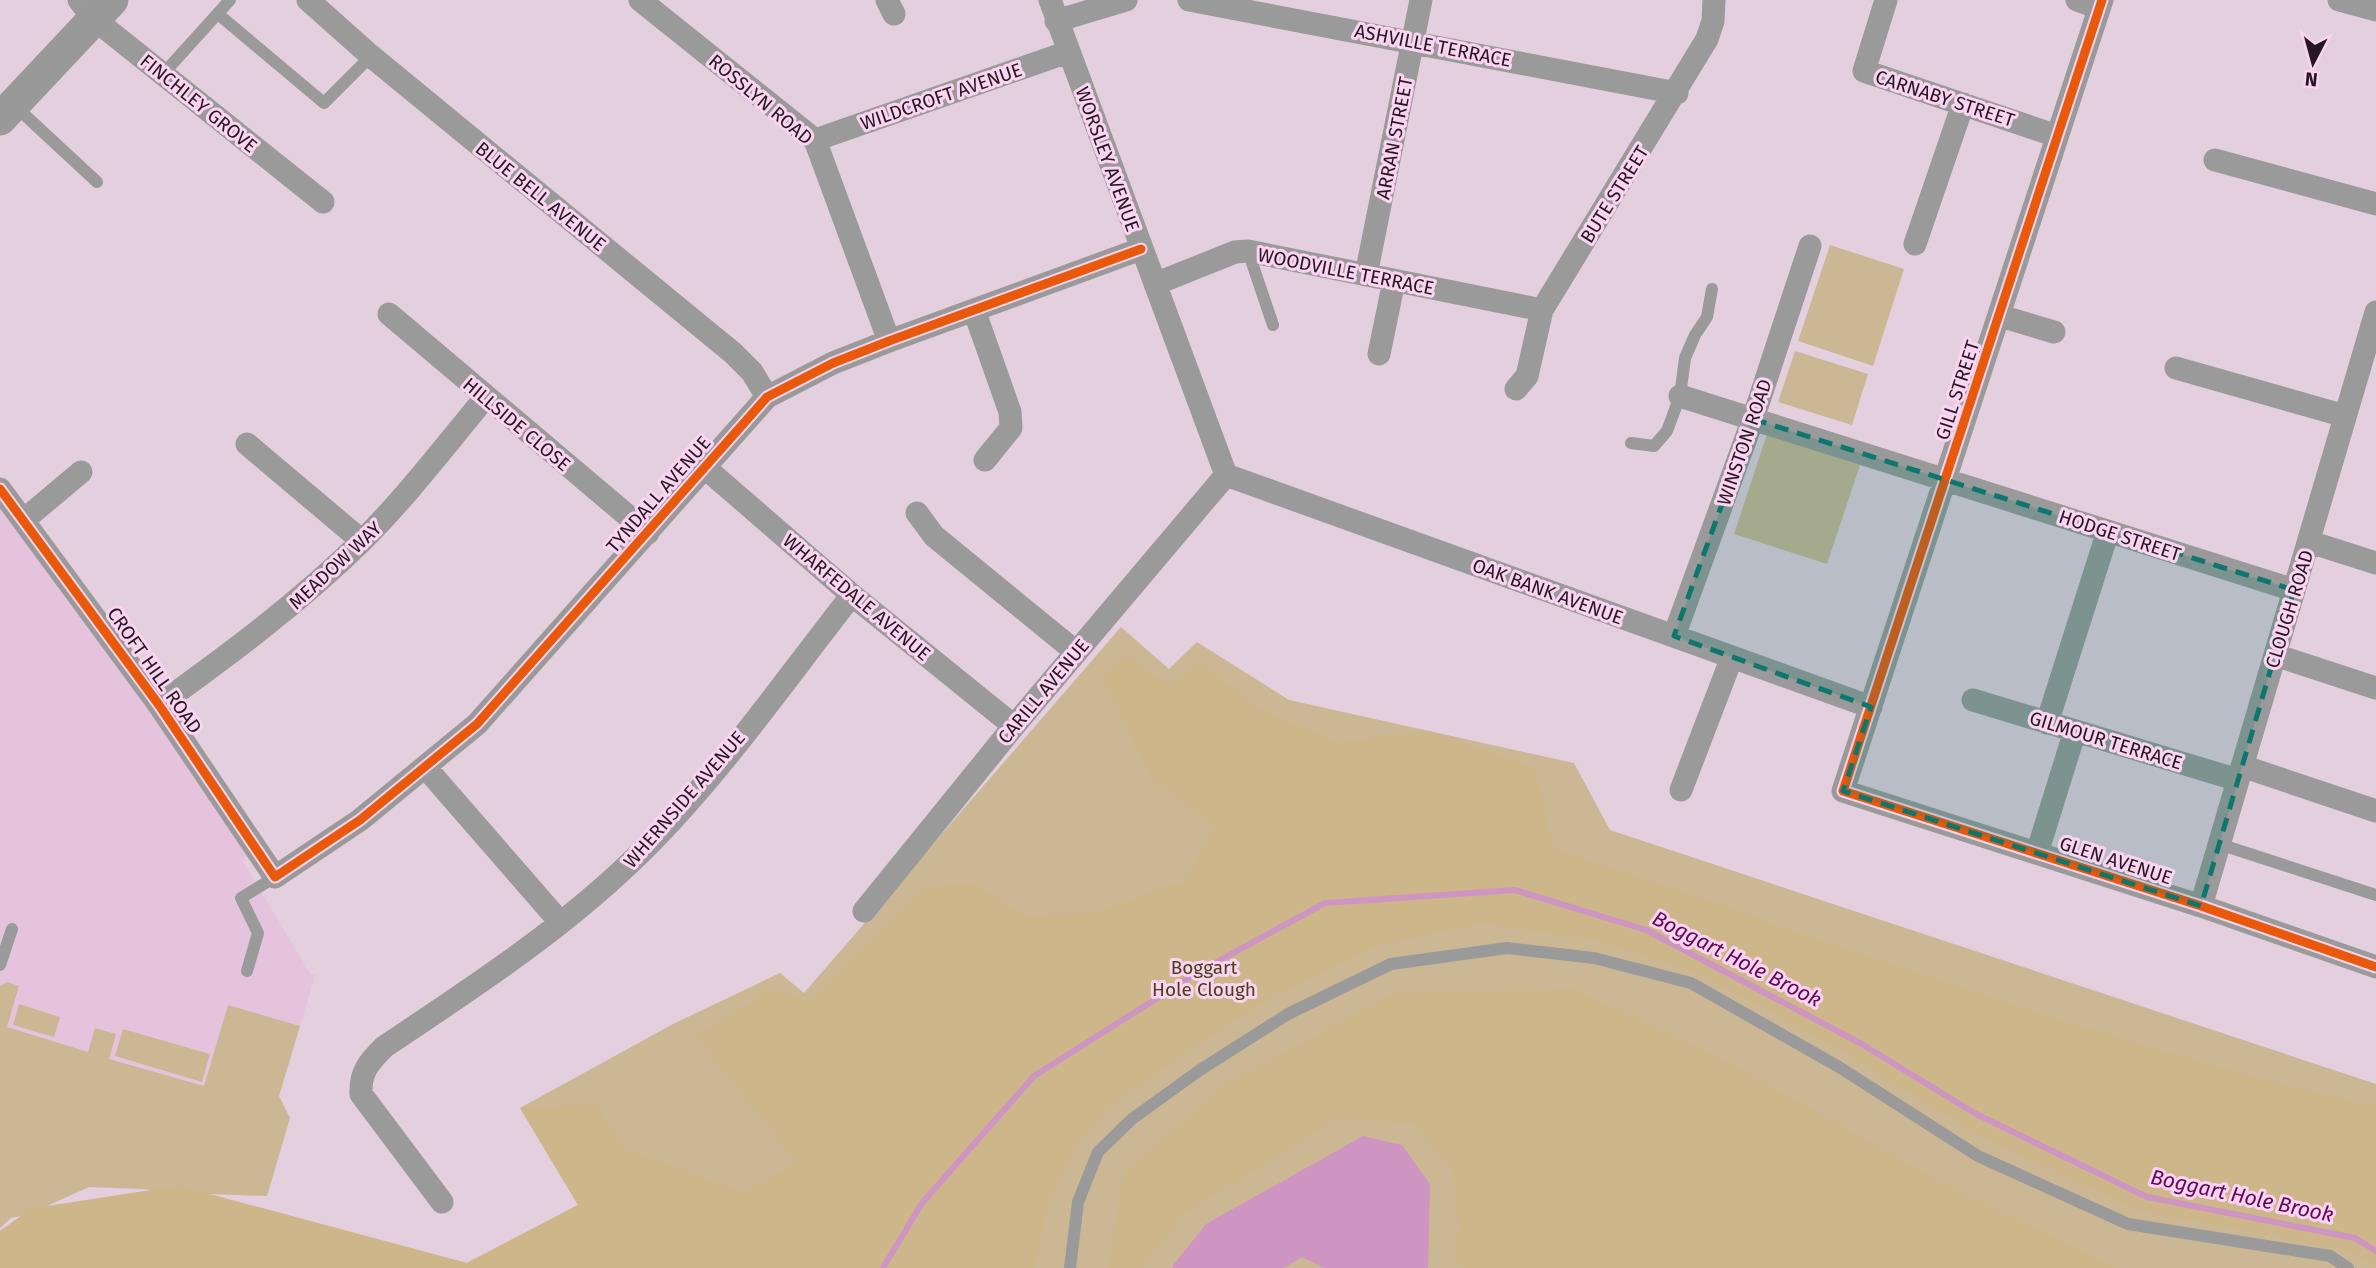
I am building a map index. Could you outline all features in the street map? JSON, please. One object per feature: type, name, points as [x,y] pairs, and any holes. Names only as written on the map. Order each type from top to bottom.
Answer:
[{"type":"street","name":"BLUE BELL AVENUE","points":[[308,0],[371,56],[733,353],[752,372],[767,397]]},
{"type":"street","name":"ROSSLYN ROAD","points":[[640,0],[815,140],[889,341]]},
{"type":"street","points":[[1053,10],[1126,0]]},
{"type":"street","name":"ASHVILLE TERRACE","points":[[1189,0],[1677,93]]},
{"type":"street","name":"ARRAN STREET","points":[[1366,275],[1421,0]]},
{"type":"street","name":"BUTE STREET","points":[[1516,389],[1527,376],[1542,310],[1677,93],[1707,39],[1713,21],[1714,0]]},
{"type":"street","name":"CARNABY STREET","points":[[1885,0],[1864,71],[2057,136]]},
{"type":"street","points":[[2077,0],[2100,4]]},
{"type":"street","points":[[2339,0],[2376,10]]},
{"type":"street","name":"GILL STREET","points":[[1843,791],[2100,4]]},
{"type":"street","points":[[7,112],[95,6]]},
{"type":"street","name":"FINCHLEY GROVE","points":[[95,6],[163,74],[323,202]]},
{"type":"street","name":"WORSLEY AVENUE","points":[[1053,10],[1226,475]]},
{"type":"street","name":"WILDCROFT AVENUE","points":[[815,140],[1068,52]]},
{"type":"street","points":[[1915,244],[1963,104]]},
{"type":"street","points":[[2215,160],[2376,204]]},
{"type":"street","name":"WINSTON ROAD","points":[[1674,636],[1753,419],[1811,246]]},
{"type":"street","name":"TYNDALL AVENUE","points":[[275,877],[360,820],[426,768],[485,715],[648,533],[703,466],[767,397],[833,363],[1141,249]]},
{"type":"street","name":"WOODVILLE TERRACE","points":[[1155,284],[1234,252],[1248,251],[1542,310]]},
{"type":"street","points":[[1379,354],[1394,281]]},
{"type":"street","points":[[974,310],[1010,412],[1011,428],[985,460]]},
{"type":"street","name":"CLOUGH ROAD","points":[[2200,906],[2310,542],[2345,416],[2366,381],[2376,312]]},
{"type":"street","name":"HILLSIDE CLOSE","points":[[388,314],[648,533]]},
{"type":"street","points":[[2000,316],[2054,332]]},
{"type":"street","points":[[2176,368],[2345,416]]},
{"type":"street","name":"HODGE STREET","points":[[1680,396],[2294,590]]},
{"type":"street","name":"MEADOW WAY","points":[[159,705],[248,641],[304,596],[362,541],[485,398]]},
{"type":"street","points":[[247,444],[362,541]]},
{"type":"street","name":"WHARFEDALE AVENUE","points":[[703,466],[852,596],[1014,726]]},
{"type":"street","points":[[25,519],[81,472]]},
{"type":"street","name":"OAK BANK AVENUE","points":[[1226,475],[1871,707]]},
{"type":"street","name":"CARILL AVENUE","points":[[864,911],[1014,726],[1226,475]]},
{"type":"street","name":"CROFT HILL ROAD","points":[[0,489],[25,519],[159,705],[275,877]]},
{"type":"street","points":[[917,513],[934,536],[1076,652]]},
{"type":"street","points":[[2047,723],[2108,531]]},
{"type":"street","points":[[2310,542],[2376,563]]},
{"type":"street","name":"WHERNSIDE AVENUE","points":[[442,1202],[361,1094],[360,1081],[367,1064],[384,1047],[560,922],[631,862],[701,786],[852,596]]},
{"type":"street","points":[[2275,655],[2376,688]]},
{"type":"street","points":[[1681,790],[1732,657]]},
{"type":"street","name":"GILMOUR TERRACE","points":[[1973,700],[2075,731],[2376,811]]},
{"type":"street","points":[[2037,853],[2075,731]]},
{"type":"street","points":[[426,768],[560,922]]},
{"type":"street","name":"GLEN AVENUE","points":[[1843,791],[2200,906],[2376,967]]},
{"type":"lane","points":[[163,74],[230,0]]},
{"type":"lane","points":[[218,14],[324,103],[371,56]]},
{"type":"lane","points":[[7,112],[97,182]]},
{"type":"lane","points":[[1248,251],[1273,325]]},
{"type":"lane","points":[[1631,443],[1654,446],[1667,431],[1680,396],[1685,358],[1707,317],[1712,289]]},
{"type":"lane","points":[[2219,844],[2376,895]]},
{"type":"lane","points":[[247,971],[258,933],[241,898],[275,877]]},
{"type":"lane","points":[[0,965],[12,929]]},
{"type":"lane","points":[[1070,1268],[1078,1202],[1098,1152],[1132,1119],[1287,1014],[1391,964],[1507,948],[1594,958],[1691,983],[1839,1067],[1979,1156],[2129,1224],[2330,1256],[2348,1268]]},
{"type":"highlighted area","points":[[1753,419],[2294,590],[2201,906],[1843,791],[1871,707],[1674,636]]},
{"type":"shaded area","points":[[0,505],[75,596],[248,856],[242,860],[311,975],[316,973],[279,1096],[290,1118],[267,1196],[89,1187],[11,1218],[0,1228]]},
{"type":"shaded area","points":[[1363,1136],[1402,1145],[1430,1184],[1428,1268],[1324,1268],[1302,1257],[1284,1268],[1171,1268],[1206,1224]]},
{"type":"green space","points":[[1830,245],[1904,269],[1873,366],[1798,341]]},
{"type":"green space","points":[[1795,351],[1868,374],[1852,425],[1778,402]]},
{"type":"green space","points":[[1767,434],[1860,465],[1827,564],[1734,534]]},
{"type":"green space","name":"Boggart Hole Clough","points":[[1121,627],[1169,669],[1197,642],[1289,700],[1574,763],[1610,830],[2376,1084],[2376,1268],[0,1268],[0,1231],[21,1216],[11,1218],[0,1228],[0,986],[7,982],[19,986],[7,1027],[88,1052],[95,1028],[116,1034],[109,1059],[204,1086],[228,1005],[300,1026],[279,1096],[290,1118],[267,1196],[208,1194],[328,1229],[467,1263],[578,1205],[520,1108],[673,1024],[780,973],[804,993]],"holes":[[[89,1187],[151,1190],[47,1206]]]},
{"type":"green space","points":[[1127,656],[1170,685],[1200,663],[1263,711],[1339,743],[1429,731],[1535,767],[1553,848],[2062,1020],[2268,1080],[2371,1106],[2376,1104],[2376,1267],[2350,1251],[2137,1210],[1984,1138],[1848,1054],[1701,974],[1596,940],[1482,923],[1380,945],[1273,996],[1111,1104],[1075,1146],[1048,1201],[1035,1268],[0,1268],[0,1231],[31,1209],[180,1186],[467,1263],[578,1205],[520,1108],[597,1105],[624,1149],[746,1193],[797,1161],[696,1036],[772,990],[812,1002],[923,889],[971,882],[1023,915],[1089,914],[1185,881],[1215,826],[1151,777],[1103,677]]},
{"type":"green space","points":[[1574,989],[1729,1063],[1953,1189],[2116,1268],[1464,1268],[1454,1259],[1459,1227],[1453,1170],[1414,1124],[1338,1117],[1185,1213],[1140,1268],[1107,1268],[1124,1173],[1227,1084],[1393,994]]},
{"type":"green space","points":[[19,1004],[60,1017],[54,1037],[13,1025]]},
{"type":"green space","points":[[123,1029],[210,1054],[202,1082],[115,1056]]},
{"type":"waterway","name":"Boggart Hole Brook","points":[[883,1268],[922,1203],[1034,1076],[1200,971],[1325,903],[1515,890],[1646,930],[1860,1043],[1976,1114],[2147,1197],[2355,1238],[2376,1251]]},
{"type":"cycle path","points":[[2102,0],[1843,791],[2201,906],[2376,967]]},
{"type":"cycle path","points":[[0,489],[159,705],[275,877],[360,820],[477,724],[767,397],[833,363],[1141,249]]}]
